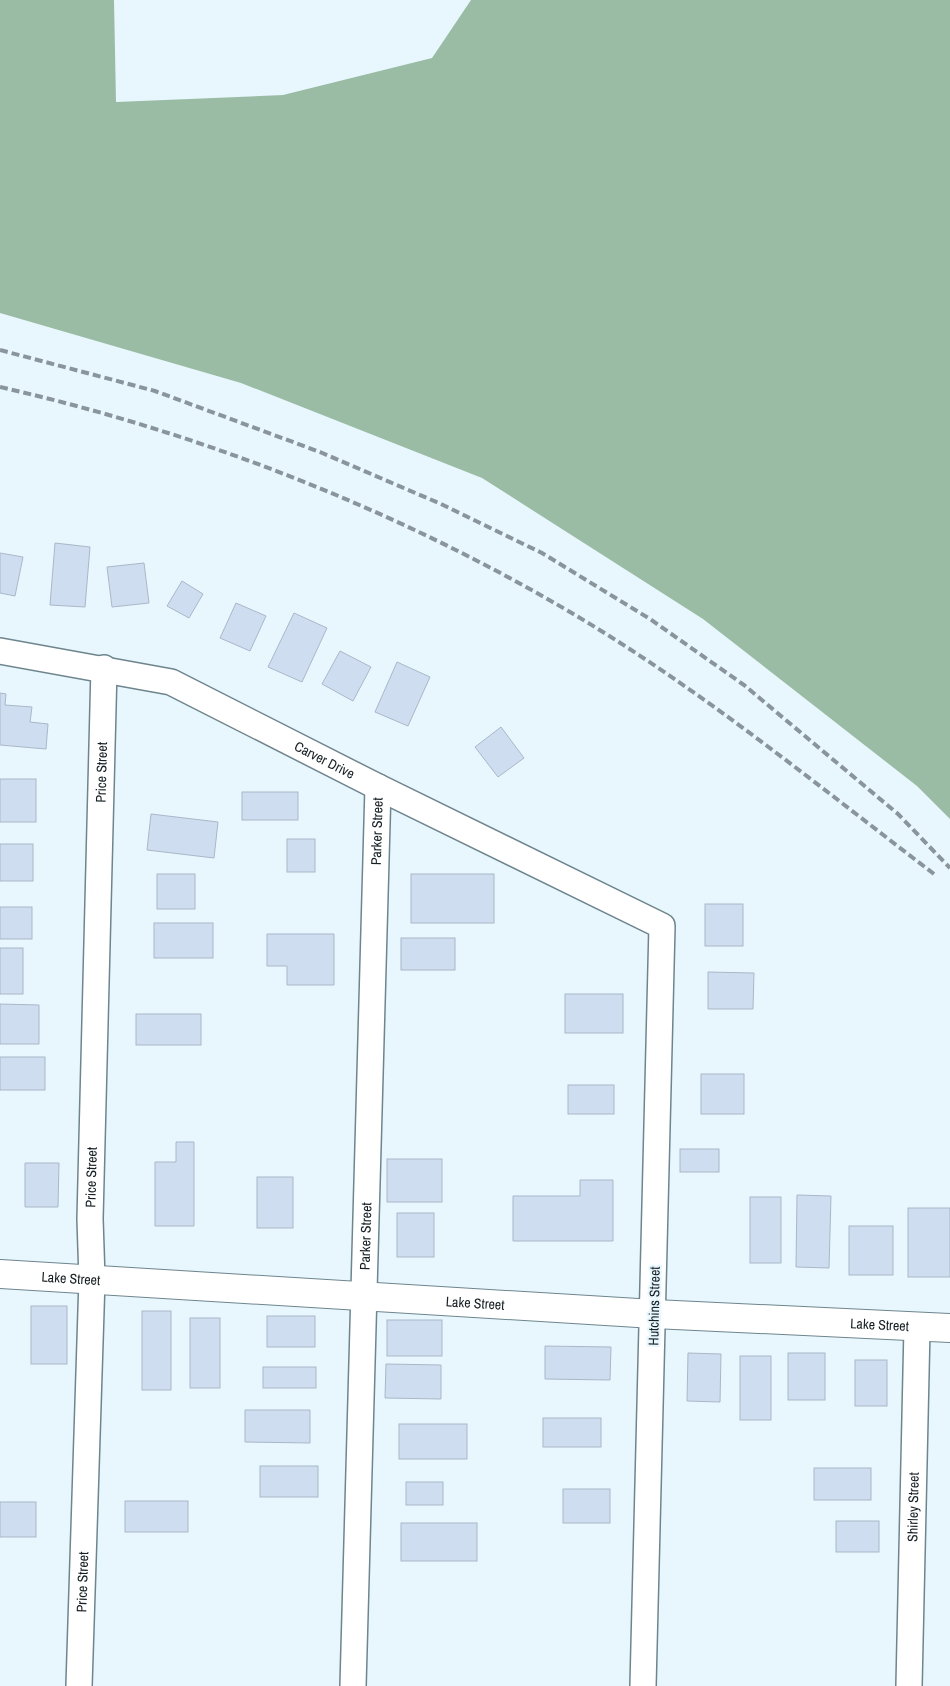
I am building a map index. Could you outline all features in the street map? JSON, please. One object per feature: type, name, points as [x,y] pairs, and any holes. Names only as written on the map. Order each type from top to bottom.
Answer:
[{"type":"street","name":"Carver Drive","points":[[0,651],[104,668],[171,682],[378,787],[662,926]]},
{"type":"street","name":"Price Street","points":[[79,1686],[92,1279],[90,1219],[104,668]]},
{"type":"street","name":"Parker Street","points":[[353,1686],[362,1295],[378,787]]},
{"type":"street","name":"Hutchins Street","points":[[643,1686],[654,1314],[662,926]]},
{"type":"street","name":"Lake Street","points":[[0,1274],[654,1314],[917,1328],[950,1328]]},
{"type":"street","name":"Shirley Street","points":[[909,1686],[917,1328]]},
{"type":"green space","points":[[0,0],[114,0],[116,102],[283,95],[432,58],[471,0],[950,0],[950,819],[917,786],[703,619],[482,478],[241,383],[0,313]]},
{"type":"building","points":[[55,543],[90,547],[85,607],[50,605]]},
{"type":"building","points":[[0,553],[23,557],[15,596],[0,593]]},
{"type":"building","points":[[144,563],[149,603],[112,607],[107,567]]},
{"type":"building","points":[[182,581],[203,594],[189,618],[167,606]]},
{"type":"building","points":[[236,603],[266,616],[250,651],[220,638]]},
{"type":"building","points":[[294,613],[327,628],[302,682],[268,667]]},
{"type":"building","points":[[340,651],[371,667],[353,701],[322,684]]},
{"type":"building","points":[[397,662],[430,677],[408,726],[375,712]]},
{"type":"building","points":[[0,693],[6,694],[5,705],[32,707],[30,722],[48,724],[46,749],[0,745]]},
{"type":"building","points":[[501,727],[524,758],[498,777],[475,747]]},
{"type":"building","points":[[0,779],[36,779],[36,822],[0,822]]},
{"type":"building","points":[[242,792],[298,792],[298,820],[242,820]]},
{"type":"building","points":[[151,814],[218,822],[214,858],[147,850]]},
{"type":"building","points":[[287,839],[315,839],[315,872],[287,872]]},
{"type":"building","points":[[0,844],[33,844],[33,881],[0,881]]},
{"type":"building","points":[[157,874],[195,874],[195,909],[157,909]]},
{"type":"building","points":[[411,874],[494,874],[494,923],[411,923]]},
{"type":"building","points":[[705,904],[743,904],[743,946],[705,946]]},
{"type":"building","points":[[0,907],[32,907],[32,939],[0,939]]},
{"type":"building","points":[[154,923],[213,923],[213,958],[154,958]]},
{"type":"building","points":[[267,934],[334,934],[334,985],[287,985],[287,966],[267,966]]},
{"type":"building","points":[[401,938],[455,938],[455,970],[401,970]]},
{"type":"building","points":[[0,948],[23,948],[23,994],[0,994]]},
{"type":"building","points":[[708,972],[754,973],[753,1009],[708,1009]]},
{"type":"building","points":[[565,994],[623,994],[623,1033],[565,1033]]},
{"type":"building","points":[[0,1004],[39,1005],[39,1044],[0,1044]]},
{"type":"building","points":[[136,1014],[201,1014],[201,1045],[136,1045]]},
{"type":"building","points":[[0,1057],[45,1057],[45,1090],[0,1090]]},
{"type":"building","points":[[701,1074],[744,1074],[744,1114],[701,1114]]},
{"type":"building","points":[[568,1085],[614,1085],[614,1114],[568,1114]]},
{"type":"building","points":[[176,1142],[194,1142],[194,1226],[155,1226],[155,1162],[176,1162]]},
{"type":"building","points":[[680,1149],[719,1149],[719,1172],[680,1172]]},
{"type":"building","points":[[387,1159],[442,1159],[442,1202],[387,1202]]},
{"type":"building","points":[[25,1163],[59,1163],[58,1207],[25,1207]]},
{"type":"building","points":[[257,1177],[293,1177],[293,1228],[257,1228]]},
{"type":"building","points":[[580,1180],[613,1180],[613,1241],[513,1241],[513,1196],[580,1196]]},
{"type":"building","points":[[797,1195],[831,1196],[829,1268],[796,1267]]},
{"type":"building","points":[[750,1197],[781,1197],[781,1263],[750,1263]]},
{"type":"building","points":[[908,1208],[950,1208],[950,1277],[908,1277]]},
{"type":"building","points":[[397,1213],[434,1213],[434,1257],[397,1257]]},
{"type":"building","points":[[849,1226],[893,1226],[893,1275],[849,1275]]},
{"type":"building","points":[[31,1306],[67,1306],[67,1364],[31,1364]]},
{"type":"building","points":[[142,1311],[171,1311],[171,1390],[142,1390]]},
{"type":"building","points":[[267,1316],[315,1316],[315,1347],[267,1347]]},
{"type":"building","points":[[190,1318],[220,1318],[220,1388],[190,1388]]},
{"type":"building","points":[[387,1320],[442,1320],[442,1356],[387,1356]]},
{"type":"building","points":[[545,1346],[611,1347],[610,1380],[545,1379]]},
{"type":"building","points":[[688,1353],[721,1354],[720,1402],[687,1401]]},
{"type":"building","points":[[788,1353],[825,1353],[825,1400],[788,1400]]},
{"type":"building","points":[[740,1356],[771,1356],[771,1420],[740,1420]]},
{"type":"building","points":[[855,1360],[887,1360],[887,1406],[855,1406]]},
{"type":"building","points":[[386,1364],[441,1365],[441,1399],[385,1398]]},
{"type":"building","points":[[263,1367],[316,1367],[316,1388],[263,1388]]},
{"type":"building","points":[[245,1410],[310,1410],[310,1443],[245,1442]]},
{"type":"building","points":[[543,1418],[601,1418],[601,1447],[543,1447]]},
{"type":"building","points":[[399,1424],[467,1424],[467,1459],[399,1459]]},
{"type":"building","points":[[260,1466],[318,1466],[318,1497],[260,1497]]},
{"type":"building","points":[[814,1468],[871,1468],[871,1500],[814,1500]]},
{"type":"building","points":[[406,1482],[443,1482],[443,1505],[406,1505]]},
{"type":"building","points":[[563,1489],[610,1489],[610,1523],[563,1523]]},
{"type":"building","points":[[125,1501],[188,1501],[188,1532],[125,1532]]},
{"type":"building","points":[[0,1502],[36,1502],[36,1537],[0,1537]]},
{"type":"building","points":[[836,1521],[879,1521],[879,1552],[836,1552]]},
{"type":"building","points":[[401,1523],[477,1523],[477,1561],[401,1561]]},
{"type":"railway","points":[[0,350],[155,391],[320,452],[441,504],[542,553],[650,619],[744,685],[898,814],[950,868]]},
{"type":"railway","points":[[0,387],[74,405],[148,427],[294,478],[365,507],[503,575],[570,612],[665,672],[756,738],[934,874]]}]
